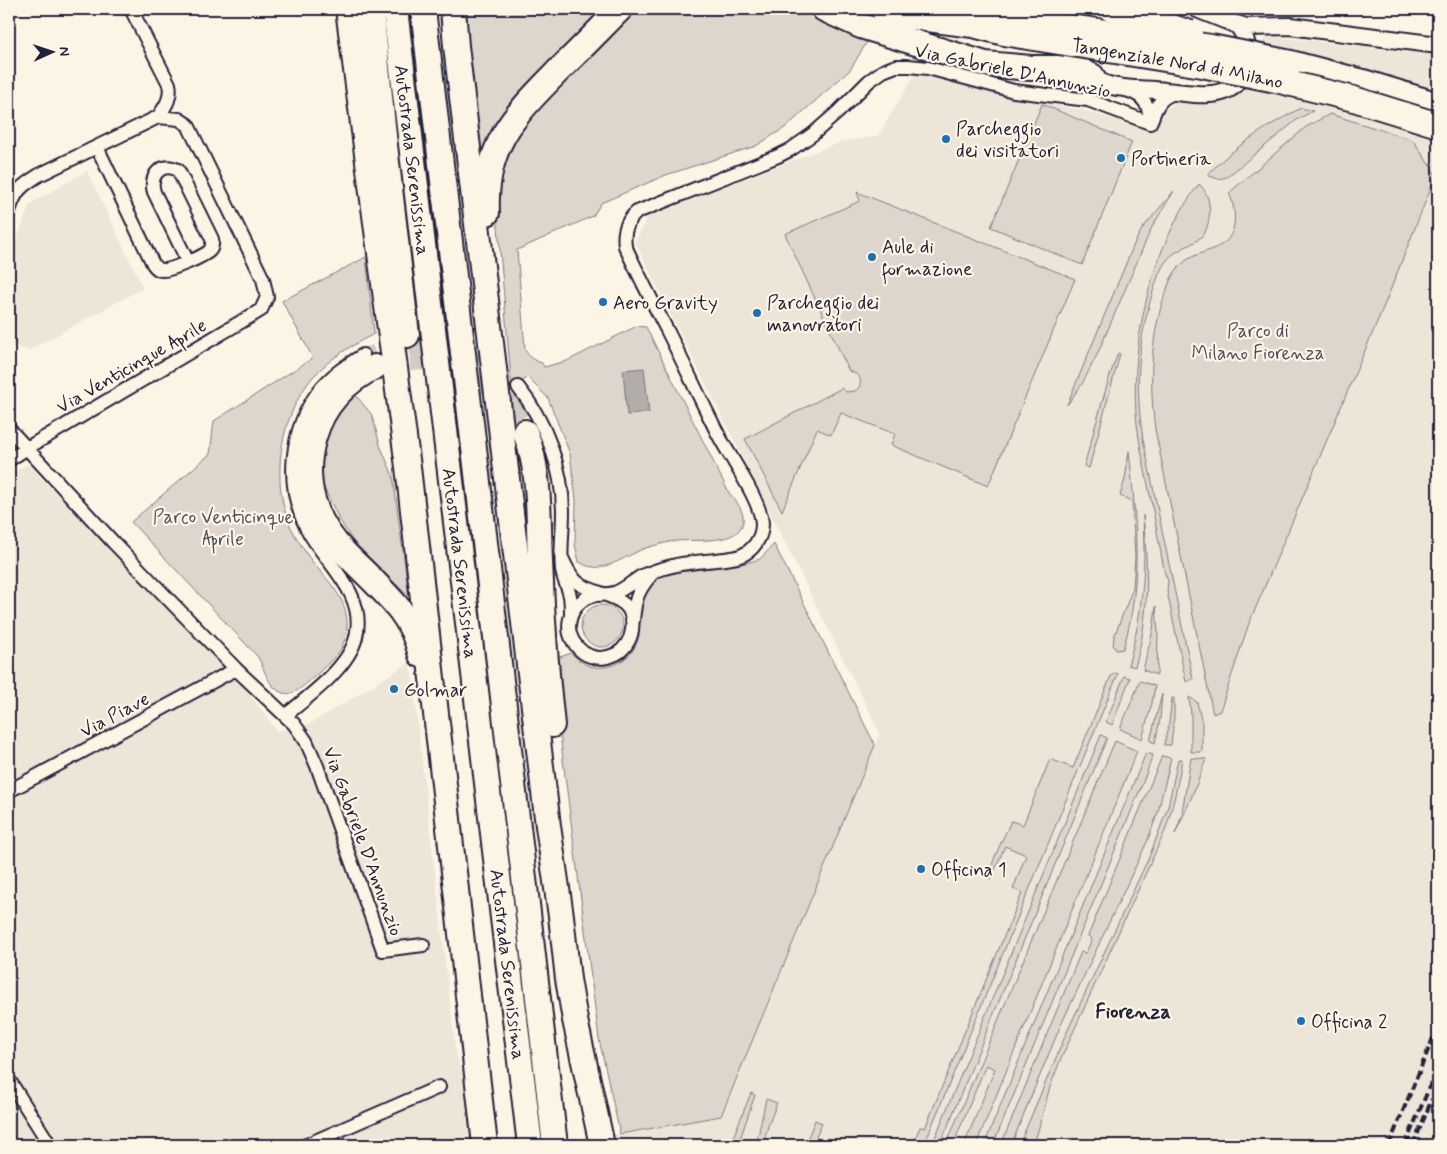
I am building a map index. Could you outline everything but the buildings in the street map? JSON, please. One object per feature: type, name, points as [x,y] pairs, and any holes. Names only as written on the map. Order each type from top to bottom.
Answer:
[{"type":"highway","points":[[348,9],[376,147],[501,1145]]},
{"type":"highway","points":[[365,9],[376,147],[408,467],[485,1145]]},
{"type":"highway","points":[[371,9],[376,147]]},
{"type":"highway","name":"Autostrada Serenissima","points":[[395,9],[530,1145]]},
{"type":"highway","name":"Autostrada Serenissima","points":[[423,9],[555,1145]]},
{"type":"highway","points":[[452,9],[548,826],[572,1004],[602,1145]]},
{"type":"highway","points":[[501,422],[497,310],[487,207],[494,154],[500,139],[518,113],[620,9]]},
{"type":"highway","points":[[824,9],[861,26],[985,64],[1031,68],[1064,68],[1078,70],[1092,76]]},
{"type":"highway","points":[[883,9],[905,16],[973,17]]},
{"type":"highway","name":"Tangenziale Nord di Milano","points":[[913,9],[1070,27],[1211,47],[1292,63],[1438,105]]},
{"type":"highway","points":[[1110,9],[1130,13],[1185,32],[1223,39],[1292,63]]},
{"type":"highway","name":"Tangenziale Nord di Milano","points":[[973,17],[1004,32],[1202,65],[1276,80],[1354,99],[1438,125]]},
{"type":"highway","points":[[369,361],[327,407],[316,429],[308,468],[310,491],[320,520],[331,537],[401,611],[414,634],[421,658],[429,720],[447,809]]},
{"type":"highway","points":[[525,432],[533,455],[536,483],[548,682],[579,957],[596,1094],[609,1145]]},
{"type":"highway","points":[[548,826],[554,916],[569,1046],[588,1145]]},
{"type":"street","points":[[9,211],[17,192],[28,182],[158,117],[169,100],[169,84],[131,9]]},
{"type":"street","points":[[1082,9],[1077,24],[1076,46],[1081,64],[1098,80],[1134,92],[1143,98],[1148,107],[1150,123]]},
{"type":"street","points":[[1197,9],[1246,27],[1290,26],[1438,44]]},
{"type":"street","points":[[1231,22],[1241,29],[1248,47]]},
{"type":"street","points":[[1114,86],[1213,93],[1230,89],[1240,78],[1244,70],[1250,41],[1256,37],[1290,26]]},
{"type":"street","name":"Via Gabriele D'Annunzio","points":[[603,594],[620,591],[640,578],[677,565],[739,557],[757,543],[762,525],[762,518],[753,497],[719,436],[625,246],[624,231],[632,216],[643,208],[790,150],[819,128],[869,81],[882,71],[896,66],[928,68],[1014,91],[1088,100],[1150,123]]},
{"type":"street","points":[[1150,123],[1156,108],[1163,98],[1183,92]]},
{"type":"street","name":"Via Venticinque Aprile","points":[[9,460],[26,448],[261,310],[267,297],[263,279],[188,125],[179,119],[158,117]]},
{"type":"street","points":[[98,146],[153,264],[162,271],[168,270],[188,262],[206,254],[212,246],[212,239],[178,170],[174,168],[161,169],[155,174],[152,187],[188,262]]},
{"type":"street","points":[[286,715],[335,672],[347,658],[356,639],[358,623],[356,604],[346,584],[320,549],[307,528],[298,508],[293,467],[295,446],[301,422],[319,390],[349,363],[369,361]]},
{"type":"street","points":[[518,387],[529,401],[543,426],[557,470],[562,501],[564,579],[570,595],[571,616],[569,626],[574,644],[589,656],[598,658],[616,654],[624,648],[632,632],[634,609],[639,590],[654,572]]},
{"type":"street","name":"Via Gabriele D'Annunzio","points":[[9,429],[114,543],[236,669],[286,715],[306,741],[383,950],[423,945]]},
{"type":"street","points":[[562,558],[568,572],[577,582],[594,592],[615,597],[625,605],[632,622]]},
{"type":"street","points":[[571,616],[580,602],[594,595],[603,594]]},
{"type":"street","name":"Via Piave","points":[[9,790],[236,669]]},
{"type":"street","points":[[9,1080],[50,1145]]},
{"type":"street","points":[[306,1145],[439,1087]]},
{"type":"shaded area","points":[[1269,36],[1438,55],[1438,1145],[571,1145],[570,1142],[721,1116],[880,733],[635,242],[648,216],[841,142],[878,136],[917,71],[1023,99],[1082,110],[1154,131],[1166,109],[1173,104],[1184,101],[1213,102],[1228,98],[1257,46]]},
{"type":"shaded area","points":[[87,171],[143,288],[29,350],[9,345],[9,261],[30,204]]},
{"type":"shaded area","points":[[644,368],[649,413],[627,415],[623,370]]},
{"type":"shaded area","points":[[27,464],[113,549],[238,679],[277,731],[310,724],[409,663],[412,675],[456,1054],[466,1086],[476,1145],[9,1145],[9,475]]},
{"type":"green space","points":[[462,9],[611,9],[481,166]]},
{"type":"green space","points":[[633,9],[809,9],[868,40],[850,70],[786,127],[756,146],[666,175],[601,203],[593,216],[517,250],[525,349],[530,357],[542,363],[544,367],[567,361],[637,326],[646,327],[729,493],[739,505],[743,515],[742,525],[739,530],[726,538],[669,542],[643,549],[605,566],[591,567],[579,562],[575,544],[576,500],[570,454],[548,398],[527,377],[512,391],[497,215],[497,186],[514,132],[536,106]]},
{"type":"green space","points":[[1042,104],[1132,142],[1082,265],[991,227]]},
{"type":"green space","points":[[1301,108],[1313,111],[1298,119],[1227,177],[1218,179],[1207,175],[1228,155],[1251,138]]},
{"type":"green space","name":"Parco di Milano Fiorenza","points":[[1330,114],[1413,140],[1436,175],[1386,301],[1248,626],[1220,711],[1213,714],[1155,429],[1152,358],[1157,323],[1168,285],[1173,275],[1183,263],[1191,257],[1221,245],[1231,235],[1234,213],[1229,193],[1306,127]]},
{"type":"green space","points":[[1199,184],[1208,198],[1209,215],[1207,227],[1195,242],[1172,255],[1160,272],[1143,331],[1138,384],[1143,439],[1193,679],[1186,682],[1167,591],[1168,580],[1165,574],[1139,441],[1135,385],[1141,324],[1157,264],[1169,235]]},
{"type":"green space","points":[[1174,191],[1152,227],[1097,355],[1082,384],[1067,405],[1135,242],[1142,229]]},
{"type":"green space","points":[[857,192],[1075,279],[988,486],[891,445],[895,434],[841,413],[831,435],[817,429],[782,511],[745,439],[842,388],[846,392],[855,391],[860,386],[858,375],[849,371],[785,234],[860,201]]},
{"type":"green space","name":"Parco Venticinque Aprile","points":[[366,257],[374,334],[342,352],[313,377],[301,394],[292,413],[285,433],[281,454],[282,498],[287,518],[308,556],[340,597],[347,616],[347,627],[341,649],[312,679],[298,690],[289,694],[278,691],[270,683],[258,657],[131,522],[210,454],[214,421],[313,358],[282,301]]},
{"type":"green space","points":[[1118,353],[1120,354],[1089,468],[1084,466]]},
{"type":"green space","points":[[353,392],[372,415],[380,445],[393,476],[409,597],[352,540],[322,484],[321,455],[323,434]]},
{"type":"green space","points":[[1129,451],[1134,501],[1136,576],[1129,625],[1123,649],[1116,650],[1113,645],[1114,637],[1133,588],[1135,557],[1132,501],[1120,496],[1125,479]]},
{"type":"green space","points":[[1143,515],[1147,573],[1143,629],[1135,667],[1128,665],[1138,625],[1142,589],[1144,558]]},
{"type":"green space","points":[[774,544],[875,745],[721,1116],[620,1134],[599,1039],[552,660],[571,653],[581,662],[594,667],[607,667],[620,662],[630,654],[637,642],[639,637],[639,604],[655,580],[670,573],[742,564],[760,559]]},
{"type":"green space","points":[[606,605],[614,608],[620,614],[623,626],[620,638],[614,644],[598,647],[590,644],[584,638],[581,622],[584,614],[590,608]]},
{"type":"green space","points":[[1156,606],[1158,633],[1157,675],[1143,670],[1153,630]]},
{"type":"green space","points":[[1115,673],[1118,674],[924,1145],[912,1145],[920,1127],[925,1128],[1022,893],[1013,889],[1026,855],[1005,846],[991,879],[989,878],[998,849],[1011,821],[1023,825],[1050,759],[1073,768],[1111,676]]},
{"type":"green space","points":[[1124,676],[1130,678],[1112,725],[1106,722]]},
{"type":"green space","points":[[1140,681],[1155,686],[1142,739],[1120,729]]},
{"type":"green space","points":[[1162,694],[1160,719],[1155,743],[1150,741]]},
{"type":"green space","points":[[1189,697],[1197,702],[1202,723],[1201,752],[1191,752]]},
{"type":"green space","points":[[1172,698],[1174,698],[1174,718],[1171,745],[1164,745],[1169,723]]},
{"type":"green space","points":[[1101,735],[1107,738],[940,1145],[932,1145]]},
{"type":"green space","points":[[1115,741],[1137,751],[976,1145],[964,1145],[995,1069],[986,1065],[953,1145],[946,1145]]},
{"type":"green space","points":[[1146,753],[1153,755],[1142,785],[993,1145],[984,1145]]},
{"type":"green space","points":[[1162,756],[1171,758],[1158,812],[1147,842],[1060,1027],[1011,1145],[1001,1145],[1081,952],[1086,953],[1092,939],[1088,936]]},
{"type":"green space","points":[[1191,758],[1206,759],[1192,797],[1175,834],[1181,818]]},
{"type":"green space","points":[[1178,759],[1182,759],[1173,804],[1165,831],[1060,1061],[1050,1087],[1034,1145],[1019,1145],[1066,1034],[1150,855],[1168,807]]},
{"type":"green space","points":[[751,1093],[755,1095],[738,1145],[730,1145]]},
{"type":"green space","points":[[766,1099],[777,1103],[763,1145],[756,1145]]},
{"type":"green space","points":[[815,1120],[822,1123],[813,1145],[805,1145]]},
{"type":"tunnel","points":[[363,355],[377,350],[404,345],[418,344],[446,347],[479,360],[518,387]]},
{"type":"tunnel","points":[[375,367],[388,362],[420,358],[458,366],[476,374],[492,385],[517,414],[525,432]]},
{"type":"railway","points":[[1389,1145],[1438,1026]]},
{"type":"railway","points":[[1405,1145],[1438,1067]]},
{"type":"railway","points":[[1413,1145],[1432,1099]]},
{"type":"place","name":"Parcheggio dei visitatori","points":[[946,139]]},
{"type":"place","name":"Portineria","points":[[1121,158]]},
{"type":"place","name":"Aule di formazione","points":[[872,257]]},
{"type":"place","name":"Aero Gravity","points":[[603,302]]},
{"type":"place","name":"Parcheggio dei manovratori","points":[[757,313]]},
{"type":"place","name":"Golmar","points":[[394,689]]},
{"type":"place","name":"Officina 1","points":[[921,869]]},
{"type":"place","name":"Officina 2","points":[[1301,1021]]},
{"type":"district","name":"Fiorenza","points":[[1133,1011]]}]
